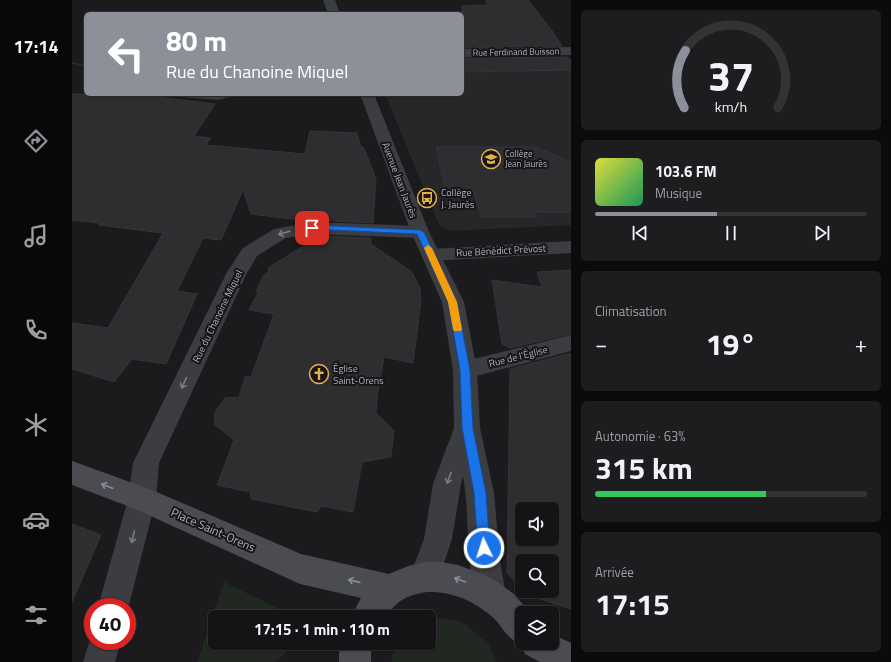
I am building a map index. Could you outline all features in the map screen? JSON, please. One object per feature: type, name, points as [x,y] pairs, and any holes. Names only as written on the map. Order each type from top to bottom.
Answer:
[{"type":"main road","name":"Place Saint-Orens","points":[[72,473],[142,499],[300,568],[392,590]]},
{"type":"main road","points":[[372,610],[379,600],[400,584],[426,576],[452,578],[479,588],[503,606],[515,621]]},
{"type":"main road","points":[[355,662],[356,650]]},
{"type":"main road","points":[[531,650],[536,662]]},
{"type":"main road","points":[[550,650],[571,660]]},
{"type":"street","points":[[329,0],[333,12]]},
{"type":"street","name":"Rue Ferdinand Buisson","points":[[464,53],[571,51]]},
{"type":"street","name":"Avenue Jean Jaurès","points":[[368,96],[420,232],[453,302],[465,370],[468,428],[480,493],[485,560],[491,596]]},
{"type":"street","name":"Rue du Chanoine Miquel","points":[[142,499],[146,462],[237,272],[250,252],[281,233],[312,228],[420,232]]},
{"type":"street","name":"Rue Bénédict Prévost","points":[[431,255],[571,247]]},
{"type":"street","name":"Rue de l'Église","points":[[465,370],[571,343]]},
{"type":"street","name":"Avenue Jean Jaurès","points":[[426,576],[438,539],[446,484],[468,428]]},
{"type":"street","points":[[116,598],[142,499]]},
{"type":"street","points":[[99,662],[102,650]]},
{"type":"lane","points":[[212,96],[223,96]]},
{"type":"path","points":[[72,63],[84,66]]},
{"type":"shaded area","name":"Collège Jean Jaurès","points":[[571,59],[571,225],[451,231],[439,225],[386,96],[464,96],[464,60]]},
{"type":"shaded area","points":[[224,582],[282,610],[215,610]]},
{"type":"shaded area","points":[[436,618],[462,622],[488,643],[497,662],[392,662],[391,658],[395,650],[436,650]]},
{"type":"shaded area","points":[[208,629],[208,650],[289,650],[275,662],[197,662]]},
{"type":"building","points":[[486,0],[528,0],[562,46],[464,48],[464,12],[462,12],[462,6],[487,5]]},
{"type":"building","points":[[568,57],[571,61],[571,70],[464,72],[464,58]]},
{"type":"building","points":[[72,94],[84,94],[84,96],[149,96],[215,104],[194,136],[211,138],[206,145],[305,154],[310,131],[357,133],[361,147],[364,148],[376,179],[373,223],[292,219],[251,214],[243,190],[221,240],[203,238],[177,291],[197,294],[166,364],[132,359],[114,382],[72,369],[72,323],[108,328],[163,233],[72,220]]},
{"type":"building","points":[[436,147],[536,147],[571,162],[571,212],[535,212],[537,217],[481,217],[474,192],[446,192]]},
{"type":"building","name":"Église Saint-Orens","points":[[319,236],[371,238],[371,244],[412,272],[420,289],[421,301],[413,363],[384,357],[378,391],[376,413],[394,431],[391,457],[362,462],[353,512],[321,506],[317,512],[251,499],[250,492],[217,485],[234,440],[214,424],[215,412],[225,398],[239,397],[245,377],[251,377],[274,314],[249,310],[258,293],[256,292],[263,276],[269,271],[268,268]]},
{"type":"building","points":[[571,270],[571,334],[510,348],[502,344],[492,280],[542,287],[537,272]]},
{"type":"building","points":[[571,353],[571,609],[537,598],[559,598],[559,554],[515,554],[515,582],[507,573],[510,369]]},
{"type":"building","points":[[72,524],[101,535],[72,602]]},
{"type":"slow traffic","points":[[428,248],[453,302],[457,329]]},
{"type":"place","name":"Collège Jean Jaurès","points":[[491,159]]},
{"type":"place","name":"Collège J. Jaurès","points":[[427,198]]},
{"type":"place","name":"Église Saint-Orens","points":[[319,374]]},
{"type":"route","points":[[312,228],[420,232],[453,302],[465,370],[468,428],[480,493],[484,548]]}]
